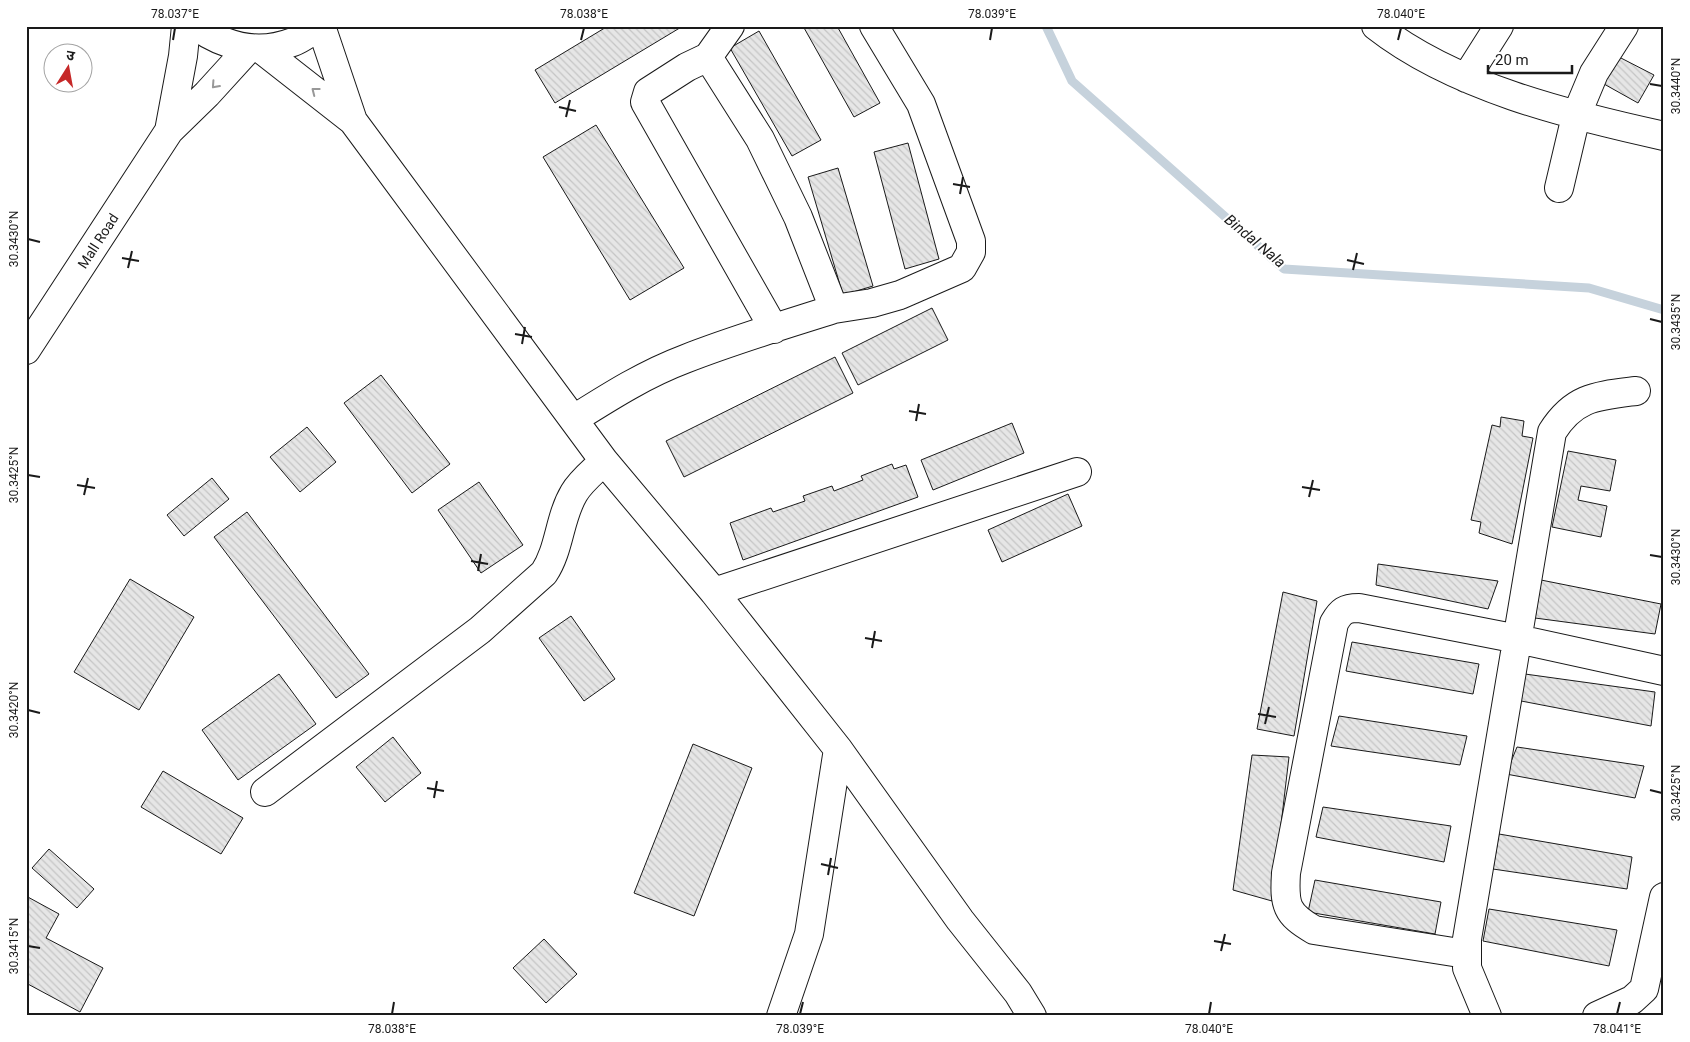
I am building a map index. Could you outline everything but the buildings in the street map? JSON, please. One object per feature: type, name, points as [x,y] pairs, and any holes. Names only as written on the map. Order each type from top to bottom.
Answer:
[{"type":"street","points":[[169,131],[183,56],[186,26]]},
{"type":"street","points":[[196,26],[214,39],[255,49],[353,121],[604,462],[714,592],[838,749],[960,920],[1018,993],[1032,1016]]},
{"type":"street","points":[[169,131],[255,49],[293,42],[320,26],[353,121]]},
{"type":"street","points":[[730,26],[708,57],[687,67],[648,92],[645,102],[774,329]]},
{"type":"street","points":[[574,420],[626,387],[683,359],[834,309],[900,296],[962,268],[972,252],[971,241],[921,104],[874,26]]},
{"type":"street","points":[[1376,26],[1393,39],[1434,64],[1466,78],[1576,116],[1664,136]]},
{"type":"street","points":[[1466,78],[1499,26]]},
{"type":"street","points":[[1559,188],[1576,116],[1594,73],[1624,26]]},
{"type":"street","points":[[708,57],[764,147],[798,217],[834,309]]},
{"type":"street","name":"Mall Road","points":[[26,350],[169,131]]},
{"type":"street","points":[[1487,1016],[1468,968],[1466,954],[1552,432],[1563,414],[1578,404],[1605,395],[1636,391]]},
{"type":"street","points":[[265,792],[480,630],[544,573],[551,563],[559,529],[575,491],[604,462]]},
{"type":"street","points":[[714,592],[1077,472]]},
{"type":"street","points":[[1466,954],[1314,930],[1296,920],[1290,909],[1285,894],[1286,874],[1334,623],[1340,612],[1348,608],[1359,608],[1518,639],[1664,671]]},
{"type":"street","points":[[781,1016],[809,934],[838,749]]},
{"type":"street","points":[[1597,1016],[1632,1000],[1644,989],[1664,897]]},
{"type":"waterway","name":"Bindal Nala","points":[[1046,26],[1072,81],[1284,269],[1589,288],[1664,310]]}]
